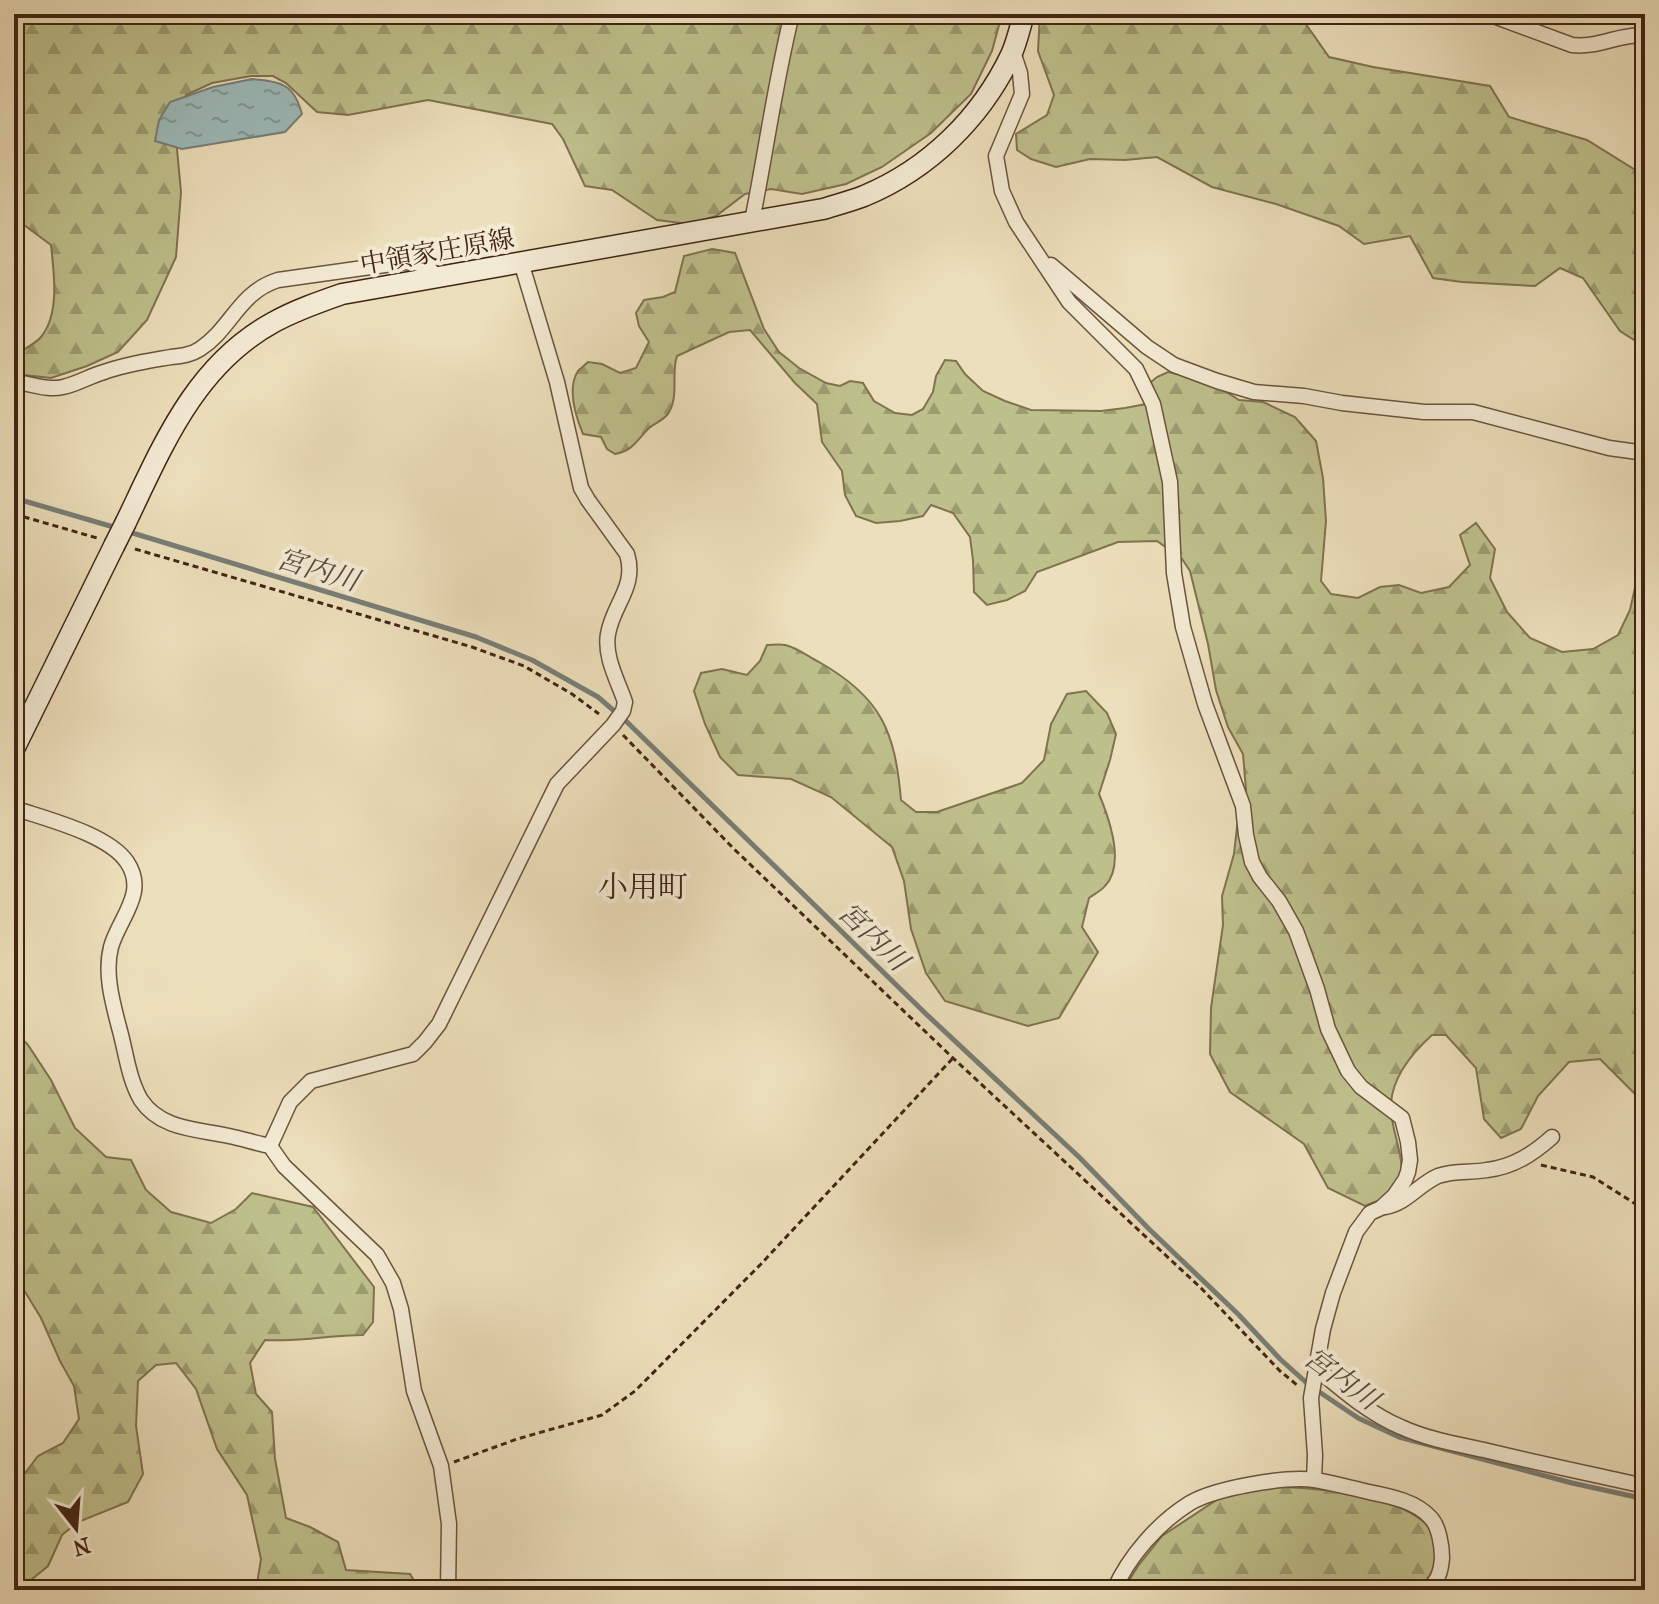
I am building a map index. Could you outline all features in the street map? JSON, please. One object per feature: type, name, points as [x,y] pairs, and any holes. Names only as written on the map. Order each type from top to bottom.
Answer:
[{"type":"main road","name":"中領家庄原線","points":[[14,749],[110,543],[126,522],[164,442],[208,375],[240,344],[271,323],[306,306],[342,294],[823,209],[863,197],[933,156],[959,133],[982,104],[1013,52],[1024,14]]},
{"type":"street","points":[[752,221],[779,65],[792,14]]},
{"type":"street","points":[[1488,14],[1572,45],[1586,47],[1613,38],[1645,35]]},
{"type":"street","points":[[1013,52],[1020,73],[1022,94],[996,156],[1002,191],[1016,222],[1069,302],[1136,369],[1153,404],[1170,482],[1174,573],[1183,627],[1205,704],[1243,806],[1252,862],[1296,931],[1328,1029],[1348,1071],[1361,1087],[1402,1118],[1408,1142],[1408,1172],[1394,1196],[1381,1208]]},
{"type":"street","points":[[1038,254],[1147,347],[1174,365],[1217,381],[1254,392],[1342,403],[1424,412],[1473,412],[1609,448],[1645,453]]},
{"type":"street","points":[[14,382],[40,388],[62,387],[130,363],[189,354],[212,339],[255,290],[278,280],[406,262],[431,268],[437,278]]},
{"type":"street","points":[[270,1146],[290,1102],[311,1081],[413,1054],[425,1042],[439,1024],[557,784],[617,719],[625,702],[607,645],[612,619],[629,583],[630,563],[627,554],[581,488],[557,382],[521,262]]},
{"type":"street","points":[[14,808],[74,828],[117,849],[129,865],[135,881],[135,895],[111,948],[108,969],[111,994],[134,1087],[142,1102],[164,1121],[179,1127],[270,1146],[284,1166],[377,1255],[393,1283],[401,1309],[414,1391],[441,1466],[449,1524],[448,1590]]},
{"type":"street","points":[[1314,1480],[1312,1395],[1323,1329],[1344,1259],[1356,1232],[1370,1213],[1400,1203],[1436,1177],[1488,1170],[1522,1161],[1552,1137]]},
{"type":"street","points":[[1316,1372],[1378,1415],[1421,1435],[1645,1486]]},
{"type":"street","points":[[1114,1590],[1139,1550],[1161,1526],[1192,1502],[1235,1488],[1277,1480],[1314,1480],[1392,1497],[1432,1518],[1442,1546],[1441,1569],[1434,1585],[1427,1590]]},
{"type":"path","points":[[14,514],[110,543]]},
{"type":"path","points":[[136,549],[472,647],[524,666],[617,719],[734,849],[1201,1288],[1280,1371],[1312,1395]]},
{"type":"path","points":[[441,1466],[517,1439],[602,1415],[635,1391],[761,1264],[953,1058]]},
{"type":"path","points":[[1522,1161],[1593,1177],[1645,1210]]},
{"type":"green space","points":[[14,14],[779,14],[796,18],[799,14],[1002,14],[992,51],[971,94],[931,133],[882,167],[846,184],[802,194],[771,189],[745,194],[716,216],[689,224],[657,220],[612,190],[585,186],[563,139],[552,124],[428,100],[348,115],[317,112],[286,83],[273,76],[251,76],[212,83],[186,95],[175,128],[181,192],[176,257],[147,320],[118,352],[51,378],[24,375],[18,366],[21,352],[39,339],[47,328],[53,305],[54,280],[51,245],[24,225],[14,226]]},
{"type":"green space","points":[[1040,14],[1293,14],[1303,20],[1329,57],[1490,86],[1509,117],[1587,140],[1645,176],[1645,347],[1620,331],[1583,278],[1560,268],[1535,286],[1433,278],[1410,236],[1364,244],[1339,226],[1276,204],[1212,187],[1157,157],[1090,159],[1056,167],[1031,159],[1017,150],[1016,134],[1047,115],[1054,95],[1038,51]]},
{"type":"green space","points":[[712,249],[735,253],[764,329],[779,352],[826,383],[840,386],[850,381],[863,383],[874,401],[895,413],[912,415],[923,409],[945,360],[956,361],[983,391],[1031,410],[1101,411],[1146,404],[1155,395],[1151,382],[1168,372],[1217,386],[1239,400],[1263,402],[1295,417],[1316,441],[1326,521],[1321,581],[1331,594],[1358,598],[1380,587],[1399,585],[1421,593],[1449,587],[1470,565],[1460,535],[1476,523],[1495,549],[1490,578],[1507,612],[1530,638],[1562,652],[1593,649],[1618,635],[1630,610],[1645,543],[1645,1191],[1637,1180],[1643,1137],[1635,1094],[1600,1059],[1569,1062],[1538,1096],[1521,1129],[1501,1138],[1484,1119],[1476,1068],[1446,1035],[1432,1035],[1405,1066],[1393,1093],[1391,1114],[1402,1174],[1399,1184],[1390,1195],[1365,1206],[1328,1188],[1304,1144],[1230,1092],[1210,1054],[1211,1008],[1223,925],[1222,896],[1234,854],[1238,818],[1246,790],[1243,754],[1228,727],[1216,690],[1190,571],[1182,559],[1157,541],[1118,542],[1037,572],[1025,591],[987,605],[974,592],[970,537],[953,513],[931,505],[923,516],[900,521],[876,523],[856,516],[845,495],[842,471],[822,442],[817,404],[750,330],[729,332],[677,356],[674,398],[669,412],[626,450],[615,454],[607,449],[601,437],[583,434],[573,394],[578,371],[588,362],[602,364],[620,373],[636,368],[649,342],[639,326],[636,313],[644,300],[675,292],[684,256]]},
{"type":"green space","points":[[767,645],[785,645],[802,652],[840,675],[871,703],[889,735],[901,800],[916,812],[937,812],[1022,783],[1044,760],[1051,724],[1067,694],[1086,691],[1107,713],[1116,734],[1099,794],[1114,841],[1114,866],[1105,886],[1089,898],[1082,927],[1098,952],[1059,1018],[1028,1026],[945,1001],[926,973],[911,929],[904,881],[892,847],[831,797],[791,779],[738,775],[720,757],[694,691],[701,673],[722,669],[747,675],[760,661]]},
{"type":"green space","points":[[14,1031],[28,1045],[51,1080],[75,1128],[106,1157],[131,1160],[146,1190],[171,1212],[211,1223],[236,1209],[252,1193],[313,1207],[374,1287],[373,1322],[363,1335],[265,1340],[250,1363],[256,1394],[272,1412],[275,1459],[286,1518],[338,1542],[346,1570],[410,1574],[420,1590],[256,1590],[261,1559],[247,1495],[217,1449],[196,1389],[176,1363],[156,1365],[138,1381],[136,1426],[143,1474],[128,1502],[78,1522],[62,1535],[48,1566],[26,1584],[14,1582],[14,1524],[22,1511],[22,1477],[38,1456],[63,1443],[79,1419],[74,1386],[41,1318],[19,1282],[14,1257]]},
{"type":"green space","points":[[1279,1487],[1348,1494],[1401,1508],[1421,1520],[1434,1535],[1438,1555],[1433,1570],[1427,1580],[1414,1590],[1123,1590],[1162,1536],[1218,1499]]},
{"type":"water","points":[[252,79],[278,83],[295,96],[302,114],[285,132],[182,149],[155,141],[159,120],[170,102],[213,87]]},
{"type":"waterway","name":"宮内川","points":[[14,498],[117,528]]},
{"type":"waterway","name":"宮内川","points":[[126,531],[476,637],[532,660],[598,697],[1079,1157],[1309,1385],[1358,1418],[1399,1437],[1645,1499]]},
{"type":"district","name":"小用町","points":[[643,887]]}]
